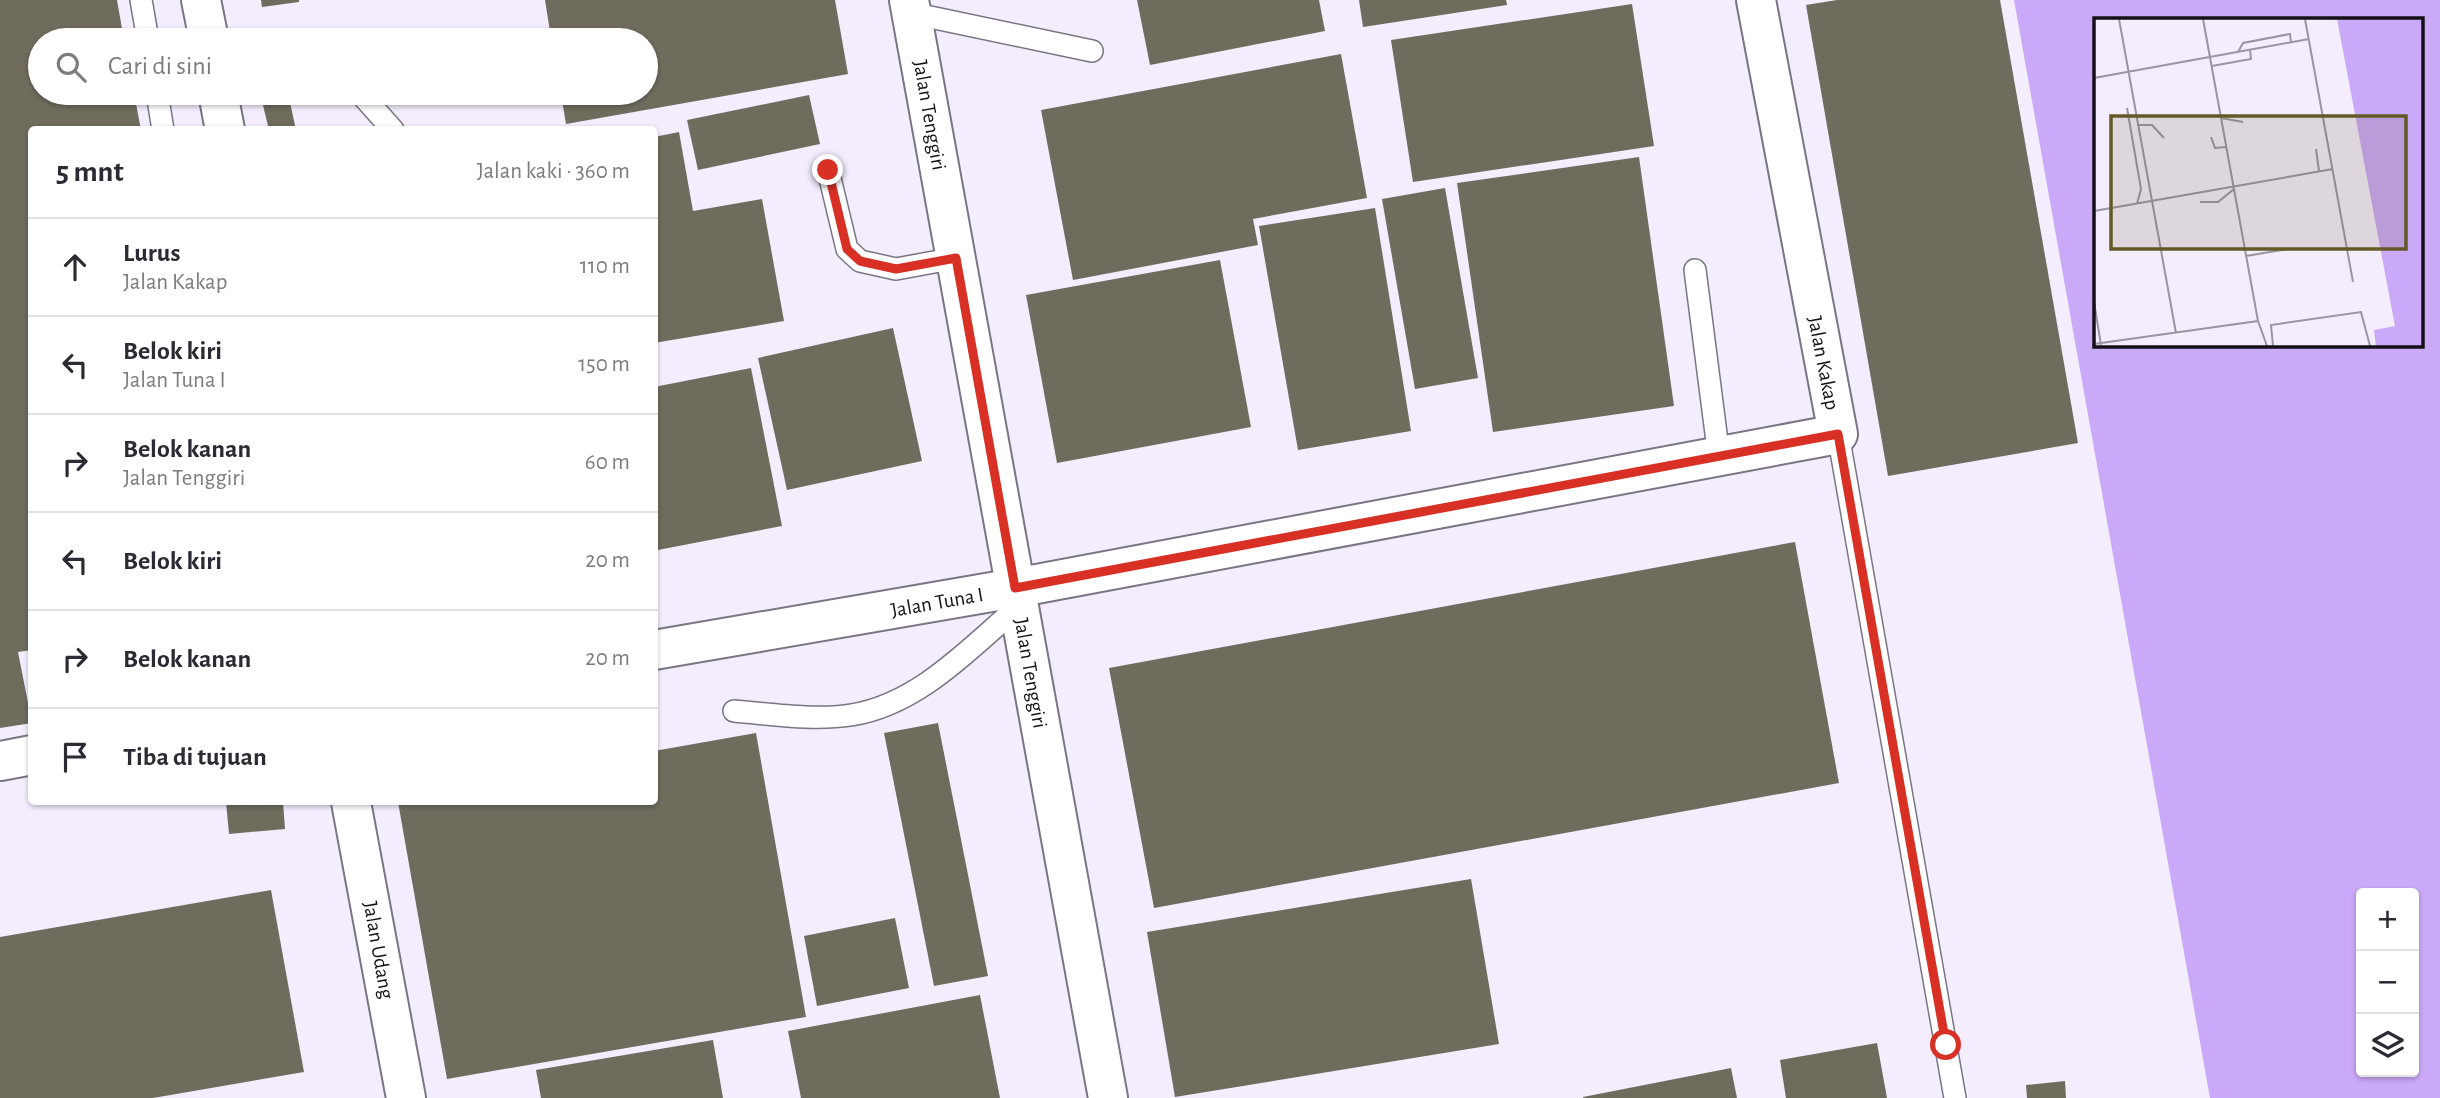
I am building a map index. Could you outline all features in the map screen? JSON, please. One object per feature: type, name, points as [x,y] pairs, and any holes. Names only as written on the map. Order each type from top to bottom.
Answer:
[{"type":"street","points":[[201,0],[207,28]]},
{"type":"street","name":"Jalan Kakap","points":[[1756,0],[1838,434]]},
{"type":"street","name":"Jalan Tenggiri","points":[[910,7],[1108,1098]]},
{"type":"street","points":[[220,105],[224,126]]},
{"type":"street","name":"Jalan Tuna I","points":[[658,649],[1017,597],[1838,434]]},
{"type":"street","points":[[0,761],[28,756]]},
{"type":"street","name":"Jalan Udang","points":[[352,805],[406,1098]]},
{"type":"lane","points":[[141,0],[146,28]]},
{"type":"lane","points":[[910,7],[1092,51]]},
{"type":"lane","points":[[159,105],[162,126]]},
{"type":"lane","points":[[371,105],[389,126]]},
{"type":"lane","points":[[828,170],[847,249],[860,261],[896,269],[956,258]]},
{"type":"lane","points":[[1695,271],[1719,457]]},
{"type":"lane","name":"Jalan Kakap","points":[[1838,434],[1955,1098]]},
{"type":"lane","points":[[734,711],[824,717],[852,715],[884,707],[953,664],[1017,597]]},
{"type":"shaded area","points":[[2014,0],[2440,0],[2440,1098],[2210,1098]]},
{"type":"building","points":[[0,0],[117,0],[122,28],[28,28],[28,105],[136,105],[140,126],[28,126],[28,651],[18,652],[28,703],[28,724],[0,728]]},
{"type":"building","points":[[261,0],[299,0],[299,2],[262,7]]},
{"type":"building","points":[[545,0],[835,0],[848,74],[566,124],[563,105],[658,105],[658,28],[549,28]]},
{"type":"building","points":[[1137,0],[1319,0],[1325,31],[1150,65]]},
{"type":"building","points":[[1359,0],[1506,0],[1507,5],[1363,27]]},
{"type":"building","points":[[1837,0],[2000,0],[2078,443],[1888,476],[1806,5]]},
{"type":"building","points":[[1632,4],[1654,146],[1413,182],[1391,40]]},
{"type":"building","points":[[1341,54],[1367,198],[1253,219],[1258,245],[1073,280],[1041,110]]},
{"type":"building","points":[[809,95],[820,144],[698,170],[687,120]]},
{"type":"building","points":[[263,105],[291,105],[295,126],[268,126]]},
{"type":"building","points":[[679,132],[693,211],[762,199],[784,321],[658,342],[658,136]]},
{"type":"building","points":[[1639,157],[1674,406],[1493,432],[1457,183]]},
{"type":"building","points":[[1445,188],[1478,378],[1415,389],[1382,199]]},
{"type":"building","points":[[1375,208],[1411,431],[1298,450],[1259,226]]},
{"type":"building","points":[[1220,260],[1251,427],[1057,463],[1026,295]]},
{"type":"building","points":[[893,328],[922,461],[787,490],[758,358]]},
{"type":"building","points":[[751,368],[782,526],[658,550],[658,386]]},
{"type":"building","points":[[1795,542],[1839,783],[1154,908],[1109,668]]},
{"type":"building","points":[[938,723],[988,976],[934,986],[884,733]]},
{"type":"building","points":[[756,733],[806,1017],[447,1079],[399,805],[658,805],[658,750]]},
{"type":"building","points":[[226,805],[283,805],[285,829],[229,834]]},
{"type":"building","points":[[1471,879],[1499,1044],[1175,1097],[1147,932]]},
{"type":"building","points":[[271,890],[304,1072],[153,1098],[0,1098],[0,937]]},
{"type":"building","points":[[895,918],[909,988],[817,1006],[804,936]]},
{"type":"building","points":[[980,995],[1000,1098],[801,1098],[788,1031]]},
{"type":"building","points":[[713,1040],[723,1098],[541,1098],[536,1070]]},
{"type":"building","points":[[1877,1043],[1887,1098],[1786,1098],[1780,1060]]},
{"type":"building","points":[[1731,1068],[1737,1098],[1583,1098],[1583,1097]]},
{"type":"building","points":[[2065,1081],[2066,1098],[2027,1098],[2026,1085]]},
{"type":"route","points":[[828,170],[847,249],[860,261],[896,269],[956,258],[1015,588],[1838,434],[1946,1045]]}]
